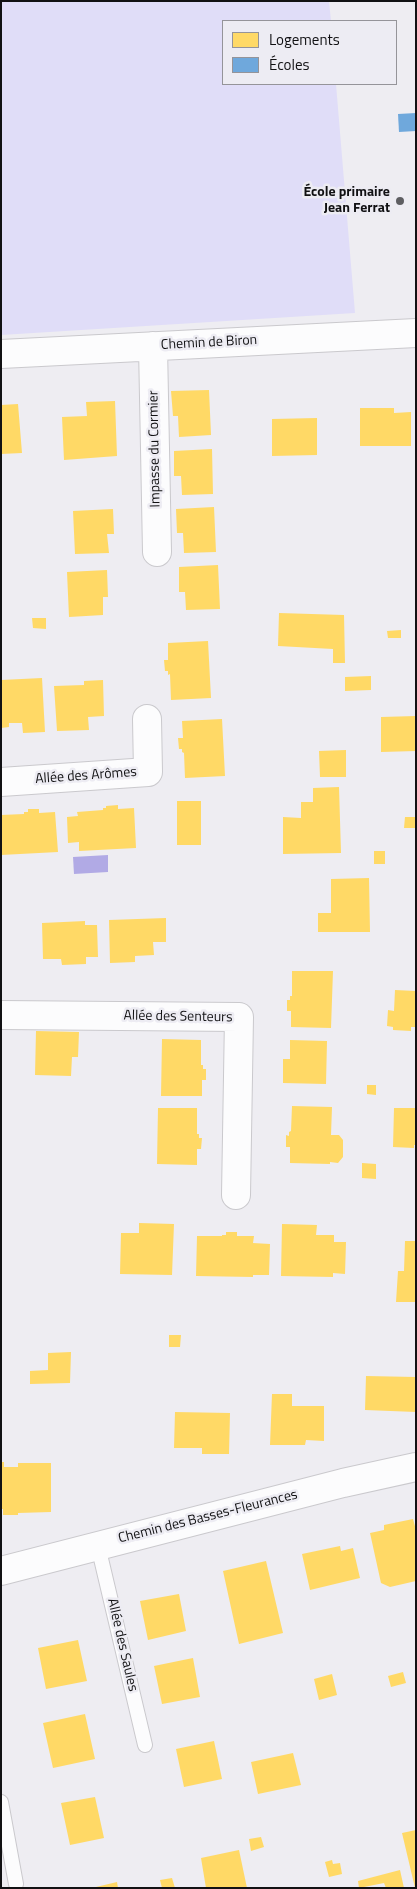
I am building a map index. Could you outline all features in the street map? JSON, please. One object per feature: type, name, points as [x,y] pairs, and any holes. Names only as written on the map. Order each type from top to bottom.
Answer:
[{"type":"street","name":"Chemin de Biron","points":[[1,354],[416,333]]},
{"type":"street","name":"Impasse du Cormier","points":[[153,346],[158,552]]},
{"type":"street","name":"Allée des Arômes","points":[[1,782],[148,772],[147,719]]},
{"type":"street","name":"Allée des Senteurs","points":[[1,1015],[239,1017],[236,1195]]},
{"type":"street","name":"Chemin des Basses-Fleurances","points":[[1,1570],[343,1483],[416,1467]]},
{"type":"lane","name":"Allée des Saules","points":[[98,1546],[145,1745]]},
{"type":"lane","points":[[1,1802],[16,1884]]},
{"type":"shaded area","points":[[1,1],[329,1],[331,20],[222,20],[222,85],[336,85],[355,313],[1,335]]},
{"type":"shaded area","points":[[108,855],[108,872],[74,874],[73,857]]},
{"type":"building: Logements","points":[[209,390],[211,435],[179,437],[178,416],[173,416],[171,391]]},
{"type":"building: Logements","points":[[115,401],[117,456],[64,460],[62,417],[87,416],[86,402]]},
{"type":"building: Logements","points":[[18,404],[22,453],[1,454],[1,405]]},
{"type":"building: Logements","points":[[360,408],[394,408],[394,413],[411,412],[411,446],[360,446]]},
{"type":"building: Logements","points":[[317,418],[317,455],[272,456],[272,419]]},
{"type":"building: Logements","points":[[212,449],[213,494],[182,495],[181,476],[174,476],[174,451]]},
{"type":"building: Logements","points":[[214,507],[216,552],[184,553],[183,533],[177,533],[176,509]]},
{"type":"building: Logements","points":[[113,509],[114,534],[107,534],[109,553],[75,554],[73,511]]},
{"type":"building: Logements","points":[[218,565],[220,609],[186,610],[185,592],[179,592],[179,567]]},
{"type":"building: Logements","points":[[107,570],[108,597],[103,597],[103,615],[69,617],[67,572]]},
{"type":"building: Logements","points":[[279,613],[344,615],[345,663],[333,663],[333,649],[278,646]]},
{"type":"building: Logements","points":[[32,618],[46,618],[46,629],[33,628]]},
{"type":"building: Logements","points":[[401,630],[401,638],[388,638],[387,631]]},
{"type":"building: Logements","points":[[208,641],[211,698],[171,700],[170,674],[168,675],[168,671],[165,671],[164,660],[168,660],[168,643]]},
{"type":"building: Logements","points":[[371,676],[371,690],[345,691],[345,677]]},
{"type":"building: Logements","points":[[42,678],[45,732],[23,733],[22,723],[9,723],[9,727],[1,728],[1,680]]},
{"type":"building: Logements","points":[[103,680],[104,716],[88,717],[89,730],[57,731],[54,686],[84,685],[84,681]]},
{"type":"building: Logements","points":[[416,716],[416,751],[381,752],[381,717]]},
{"type":"building: Logements","points":[[222,719],[225,776],[185,778],[184,753],[182,749],[179,749],[178,738],[183,738],[182,721]]},
{"type":"building: Logements","points":[[346,750],[346,777],[320,777],[319,751]]},
{"type":"building: Logements","points":[[339,787],[341,853],[283,854],[283,817],[301,818],[301,802],[313,802],[313,788]]},
{"type":"building: Logements","points":[[177,801],[201,801],[201,845],[177,845]]},
{"type":"building: Logements","points":[[118,805],[118,809],[134,808],[136,848],[79,851],[79,842],[68,843],[67,817],[78,816],[77,812],[103,810],[106,806]]},
{"type":"building: Logements","points":[[28,809],[39,809],[39,813],[55,812],[58,852],[1,855],[1,815],[24,814],[24,812],[28,812]]},
{"type":"building: Logements","points":[[405,817],[416,817],[416,828],[404,828]]},
{"type":"building: Logements","points":[[374,851],[385,851],[385,864],[374,864]]},
{"type":"building: Logements","points":[[369,878],[370,932],[318,932],[318,913],[331,913],[331,879]]},
{"type":"building: Logements","points":[[166,918],[166,942],[153,942],[154,955],[135,956],[135,962],[110,963],[109,920]]},
{"type":"building: Logements","points":[[85,921],[85,925],[97,925],[98,957],[86,957],[86,964],[62,965],[61,959],[43,959],[42,923]]},
{"type":"building: Logements","points":[[292,971],[333,971],[331,1028],[291,1027],[291,1011],[287,1011],[287,1000],[290,1000],[290,996],[292,996]]},
{"type":"building: Logements","points":[[395,990],[416,991],[416,1027],[411,1027],[411,1031],[393,1030],[393,1027],[387,1026],[388,1010],[394,1011]]},
{"type":"building: Logements","points":[[36,1031],[79,1032],[78,1057],[72,1057],[71,1076],[35,1075]]},
{"type":"building: Logements","points":[[162,1039],[201,1040],[201,1065],[203,1065],[203,1069],[206,1069],[206,1080],[202,1080],[202,1096],[161,1096]]},
{"type":"building: Logements","points":[[290,1040],[327,1041],[326,1084],[283,1083],[283,1059],[290,1059]]},
{"type":"building: Logements","points":[[367,1085],[376,1085],[376,1095],[367,1094]]},
{"type":"building: Logements","points":[[292,1106],[332,1107],[331,1135],[339,1135],[343,1140],[343,1157],[338,1163],[290,1163],[290,1147],[286,1147],[286,1135],[289,1136],[291,1131]]},
{"type":"building: Logements","points":[[158,1108],[197,1108],[197,1134],[199,1134],[199,1138],[202,1138],[201,1149],[197,1149],[197,1165],[157,1164]]},
{"type":"building: Logements","points":[[394,1108],[416,1108],[416,1145],[414,1145],[414,1148],[393,1147]]},
{"type":"building: Logements","points":[[362,1163],[376,1164],[376,1179],[362,1178]]},
{"type":"building: Logements","points":[[139,1223],[174,1224],[172,1275],[120,1274],[121,1233],[139,1233]]},
{"type":"building: Logements","points":[[282,1224],[317,1225],[316,1235],[334,1235],[334,1242],[346,1242],[345,1274],[333,1273],[333,1277],[281,1276]]},
{"type":"building: Logements","points":[[226,1232],[237,1232],[237,1236],[254,1236],[253,1243],[270,1244],[269,1275],[253,1275],[253,1277],[196,1276],[197,1236],[222,1236],[226,1235]]},
{"type":"building: Logements","points":[[405,1241],[416,1241],[416,1302],[396,1302],[398,1271],[404,1271]]},
{"type":"building: Logements","points":[[169,1335],[181,1335],[180,1347],[169,1347]]},
{"type":"building: Logements","points":[[71,1352],[70,1383],[30,1384],[30,1371],[48,1370],[48,1353]]},
{"type":"building: Logements","points":[[366,1376],[416,1377],[416,1412],[365,1410]]},
{"type":"building: Logements","points":[[272,1394],[292,1394],[292,1406],[324,1406],[324,1441],[306,1440],[305,1445],[270,1445]]},
{"type":"building: Logements","points":[[175,1412],[230,1413],[229,1454],[202,1454],[202,1448],[174,1448]]},
{"type":"building: Logements","points":[[1,1462],[4,1462],[4,1467],[18,1467],[18,1463],[51,1463],[51,1512],[3,1515],[3,1509],[1,1509]]},
{"type":"building: Logements","points":[[413,1519],[416,1530],[416,1581],[390,1587],[381,1583],[370,1533],[384,1530],[384,1525]]},
{"type":"building: Logements","points":[[340,1546],[341,1551],[353,1548],[360,1578],[310,1590],[302,1554]]},
{"type":"building: Logements","points":[[266,1561],[283,1633],[239,1644],[223,1571]]},
{"type":"building: Logements","points":[[179,1594],[186,1631],[148,1640],[140,1601]]},
{"type":"building: Logements","points":[[78,1640],[87,1681],[46,1689],[38,1648]]},
{"type":"building: Logements","points":[[193,1658],[200,1697],[162,1704],[154,1666]]},
{"type":"building: Logements","points":[[403,1672],[406,1683],[391,1687],[388,1676]]},
{"type":"building: Logements","points":[[332,1674],[337,1695],[319,1700],[314,1679]]},
{"type":"building: Logements","points":[[85,1714],[95,1759],[53,1768],[43,1723]]},
{"type":"building: Logements","points":[[214,1741],[222,1779],[184,1787],[176,1749]]},
{"type":"building: Logements","points":[[293,1753],[301,1785],[258,1794],[251,1762]]},
{"type":"building: Logements","points":[[95,1797],[104,1838],[70,1845],[61,1803]]},
{"type":"building: Logements","points":[[416,1830],[416,1888],[415,1888],[402,1833]]},
{"type":"building: Logements","points":[[261,1837],[264,1847],[251,1851],[249,1839]]},
{"type":"building: Logements","points":[[239,1850],[247,1888],[206,1888],[201,1858]]},
{"type":"building: Logements","points":[[332,1860],[333,1864],[340,1863],[342,1874],[329,1877],[325,1862]]},
{"type":"building: Logements","points":[[400,1870],[404,1888],[386,1888],[384,1883],[359,1888],[358,1881]]},
{"type":"building: Logements","points":[[172,1878],[175,1888],[162,1888],[160,1880]]},
{"type":"building: Logements","points":[[117,1882],[118,1888],[96,1888],[96,1887]]},
{"type":"building: Écoles","points":[[416,113],[416,131],[399,132],[398,114]]},
{"type":"place","name":"École primaire Jean Ferrat","points":[[400,201]]}]
